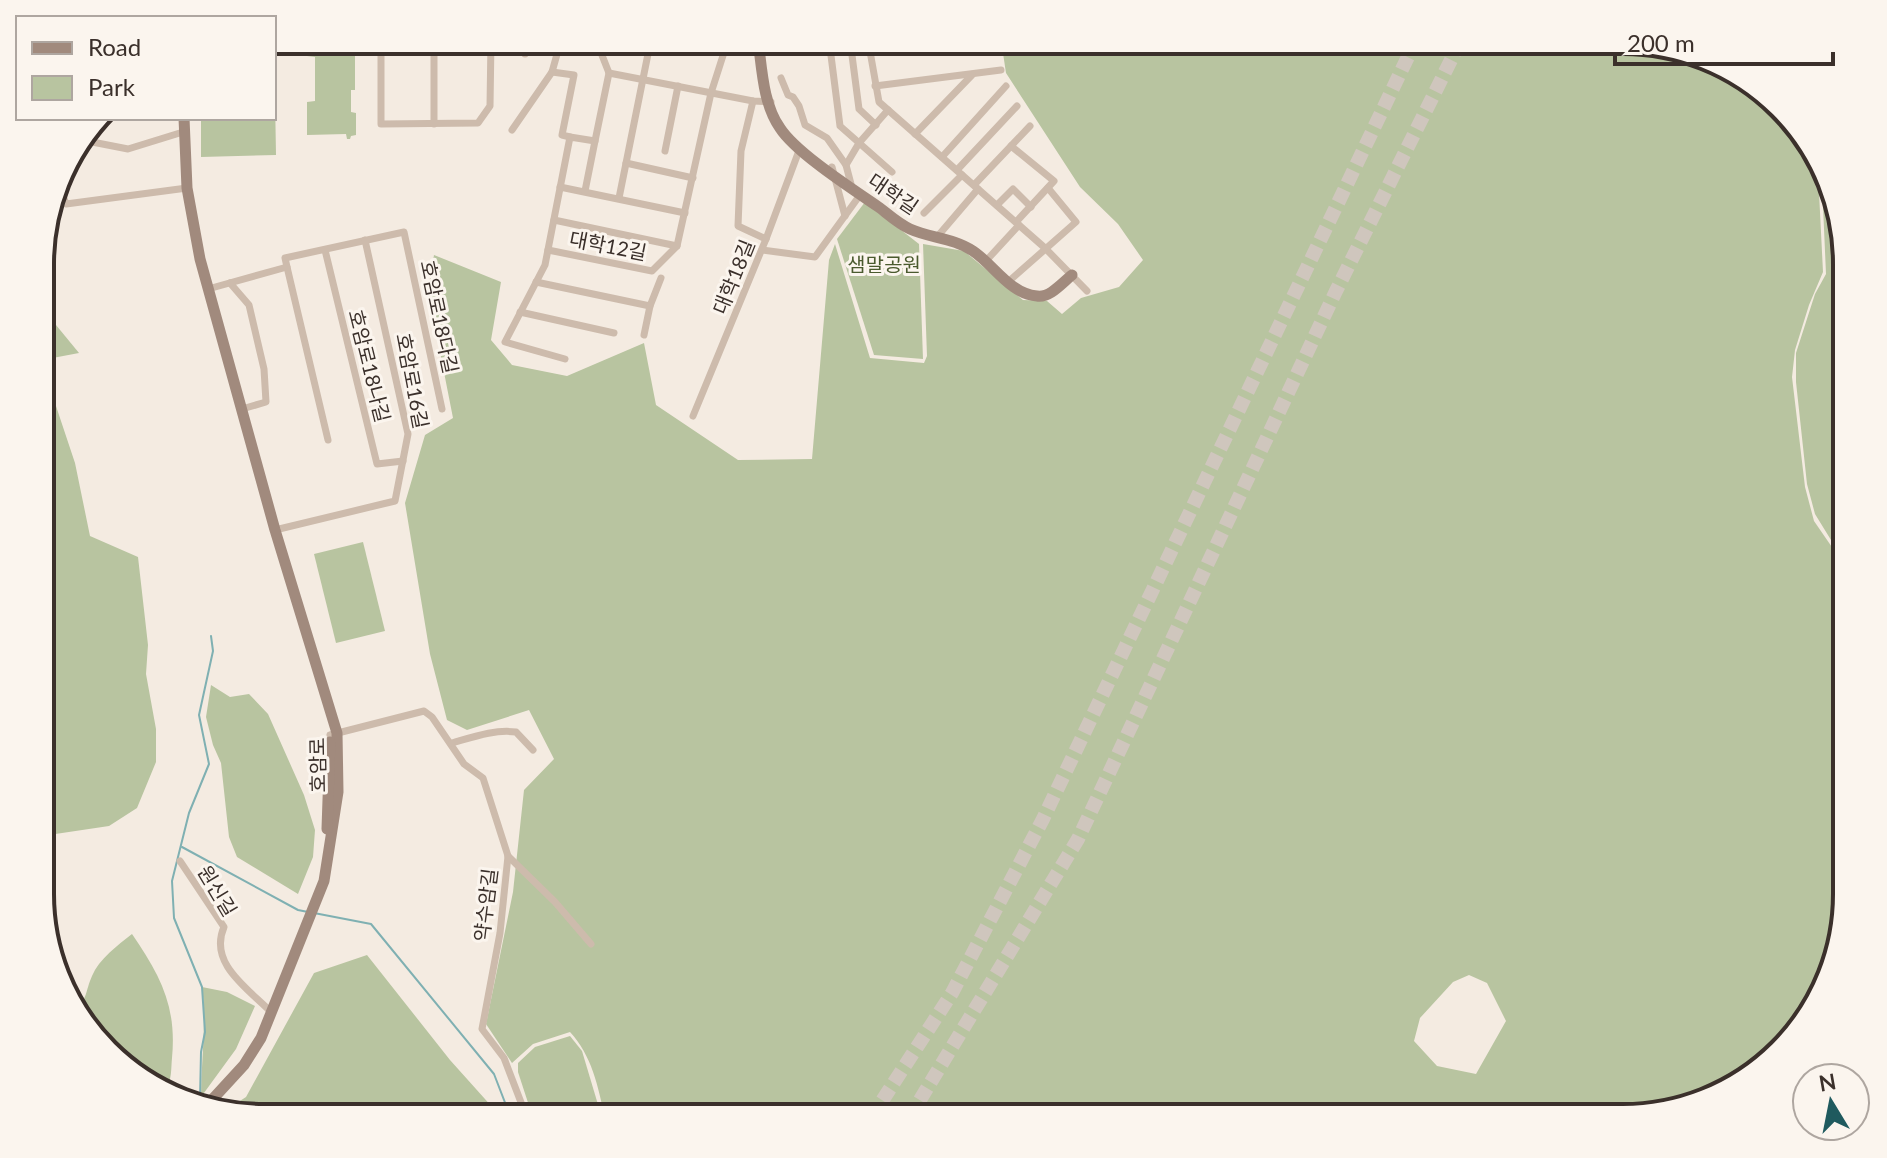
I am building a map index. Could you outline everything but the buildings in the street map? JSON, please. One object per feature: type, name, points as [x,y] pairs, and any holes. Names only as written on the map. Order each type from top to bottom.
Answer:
[{"type":"main road","name":"대학길","points":[[761,54],[770,102],[780,130],[909,229],[939,235],[968,248],[987,260],[1027,295],[1041,297],[1070,273]]},
{"type":"main road","points":[[766,54],[770,102],[794,138],[833,171]]},
{"type":"main road","name":"호암로","points":[[181,120],[185,188],[208,289],[334,734],[338,792],[324,881],[244,1065],[212,1097]]},
{"type":"main road","points":[[185,188],[196,261],[231,395],[334,734],[327,831],[317,879],[270,1011]]},
{"type":"street","points":[[381,54],[381,124],[478,123],[490,106],[491,54]]},
{"type":"street","points":[[434,54],[434,124]]},
{"type":"street","points":[[512,130],[552,72],[557,54]]},
{"type":"street","points":[[585,191],[609,73],[602,54]]},
{"type":"street","points":[[619,198],[648,54]]},
{"type":"street","name":"대학12길","points":[[548,250],[652,271],[677,246],[711,93],[724,54]]},
{"type":"street","points":[[831,54],[840,126],[892,172]]},
{"type":"street","points":[[852,54],[859,109],[876,125]]},
{"type":"street","points":[[870,54],[879,102],[1045,248],[1087,291]]},
{"type":"street","points":[[875,86],[1001,70]]},
{"type":"street","points":[[552,72],[574,75],[562,135],[595,141]]},
{"type":"street","points":[[609,73],[770,102]]},
{"type":"street","points":[[915,134],[973,74]]},
{"type":"street","points":[[762,250],[815,257],[845,216],[854,188],[846,165],[827,138],[805,125],[799,106],[788,95],[781,78]]},
{"type":"street","points":[[665,151],[678,86]]},
{"type":"street","points":[[942,157],[1006,86]]},
{"type":"street","points":[[753,101],[741,151],[738,226],[766,239]]},
{"type":"street","points":[[924,213],[1017,106]]},
{"type":"street","points":[[846,165],[859,143],[888,110]]},
{"type":"street","points":[[939,235],[1030,126]]},
{"type":"street","points":[[93,142],[128,149],[181,132]]},
{"type":"street","points":[[565,359],[505,342],[545,265],[570,137]]},
{"type":"street","points":[[987,260],[1054,181],[1011,146]]},
{"type":"street","name":"대학18길","points":[[693,416],[762,250],[800,148]]},
{"type":"street","points":[[626,163],[693,178]]},
{"type":"street","points":[[833,171],[845,216]]},
{"type":"street","points":[[560,187],[685,213]]},
{"type":"street","points":[[64,200],[66,204],[185,188]]},
{"type":"street","points":[[1010,280],[1076,222],[1048,188]]},
{"type":"street","points":[[997,205],[1013,189],[1031,207]]},
{"type":"street","points":[[554,220],[677,246]]},
{"type":"street","name":"호암로18다길","points":[[365,240],[404,232],[442,409]]},
{"type":"street","points":[[328,440],[285,258],[365,240]]},
{"type":"street","name":"호암로16길","points":[[275,530],[395,501],[408,434],[365,240]]},
{"type":"street","name":"호암로18나길","points":[[325,250],[377,464],[403,461]]},
{"type":"street","points":[[208,289],[287,267]]},
{"type":"street","points":[[644,335],[650,306],[661,278]]},
{"type":"street","points":[[536,282],[650,306]]},
{"type":"street","points":[[230,283],[249,305],[264,369],[266,402],[242,409]]},
{"type":"street","points":[[520,312],[614,333]]},
{"type":"street","name":"약수암길","points":[[334,734],[424,711],[452,743],[464,764],[483,778],[508,856],[500,933],[482,1029],[504,1058],[522,1104]]},
{"type":"street","points":[[452,743],[506,731],[516,732],[533,750]]},
{"type":"street","points":[[508,856],[555,902],[591,944]]},
{"type":"street","name":"원신길","points":[[180,861],[224,927],[219,938],[219,954],[224,964],[270,1011]]},
{"type":"green space","points":[[355,54],[355,90],[351,90],[351,112],[356,113],[356,135],[350,139],[346,134],[307,135],[307,102],[315,101],[315,57],[307,56]]},
{"type":"green space","points":[[1003,54],[1650,56],[1677,61],[1728,82],[1751,97],[1790,136],[1819,189],[1823,272],[1795,350],[1792,377],[1805,487],[1814,521],[1833,549],[1833,908],[1822,962],[1805,999],[1790,1022],[1751,1061],[1691,1093],[1637,1104],[602,1104],[589,1061],[570,1032],[533,1044],[512,1063],[486,1024],[513,892],[524,790],[554,759],[529,710],[467,730],[447,720],[430,654],[405,503],[425,435],[453,418],[428,291],[434,255],[501,282],[491,340],[512,365],[567,376],[644,343],[656,405],[738,460],[812,459],[829,260],[835,244],[870,358],[924,363],[927,356],[923,244],[964,251],[1023,300],[1047,301],[1062,314],[1081,298],[1119,287],[1143,260],[1118,224],[1080,187],[1006,73]],"holes":[[[1469,975],[1487,983],[1506,1021],[1476,1074],[1437,1066],[1414,1041],[1420,1018],[1453,982]]]},
{"type":"green space","points":[[201,120],[275,120],[276,155],[201,157]]},
{"type":"green space","points":[[1823,199],[1833,250],[1833,543],[1815,514],[1807,484],[1796,382],[1796,353],[1815,294],[1826,274]]},
{"type":"green space","name":"샘말공원","points":[[865,202],[919,244],[923,359],[874,355],[837,239]]},
{"type":"green space","points":[[54,323],[79,353],[54,358]]},
{"type":"green space","points":[[54,400],[75,463],[90,536],[138,557],[148,645],[146,674],[156,729],[156,762],[137,808],[109,826],[54,834]]},
{"type":"green space","points":[[363,542],[385,631],[336,643],[314,554]]},
{"type":"green space","points":[[211,685],[230,697],[249,694],[268,714],[304,795],[315,830],[313,857],[298,894],[237,857],[229,837],[221,763],[206,717]]},
{"type":"green space","points":[[132,934],[151,963],[164,992],[172,1022],[169,1081],[136,1061],[97,1022],[83,1000],[92,976],[109,953]]},
{"type":"green space","points":[[367,955],[450,1060],[489,1104],[238,1102],[246,1097],[314,973]]},
{"type":"green space","points":[[202,987],[227,992],[255,1006],[236,1049],[203,1095],[201,1094]]},
{"type":"green space","points":[[570,1036],[582,1051],[598,1104],[528,1104],[518,1063],[535,1047]]},
{"type":"waterway","points":[[200,1094],[201,1052],[205,1032],[202,987],[174,918],[172,881],[189,813],[209,764],[199,715],[213,651],[211,636]]},
{"type":"waterway","points":[[182,847],[298,910],[308,912]]},
{"type":"waterway","points":[[314,913],[371,924],[494,1074],[506,1104]]},
{"type":"tunnel","points":[[880,1104],[952,993],[1043,819],[1409,54]]},
{"type":"tunnel","points":[[917,1104],[1078,839],[1336,291],[1454,54]]}]
